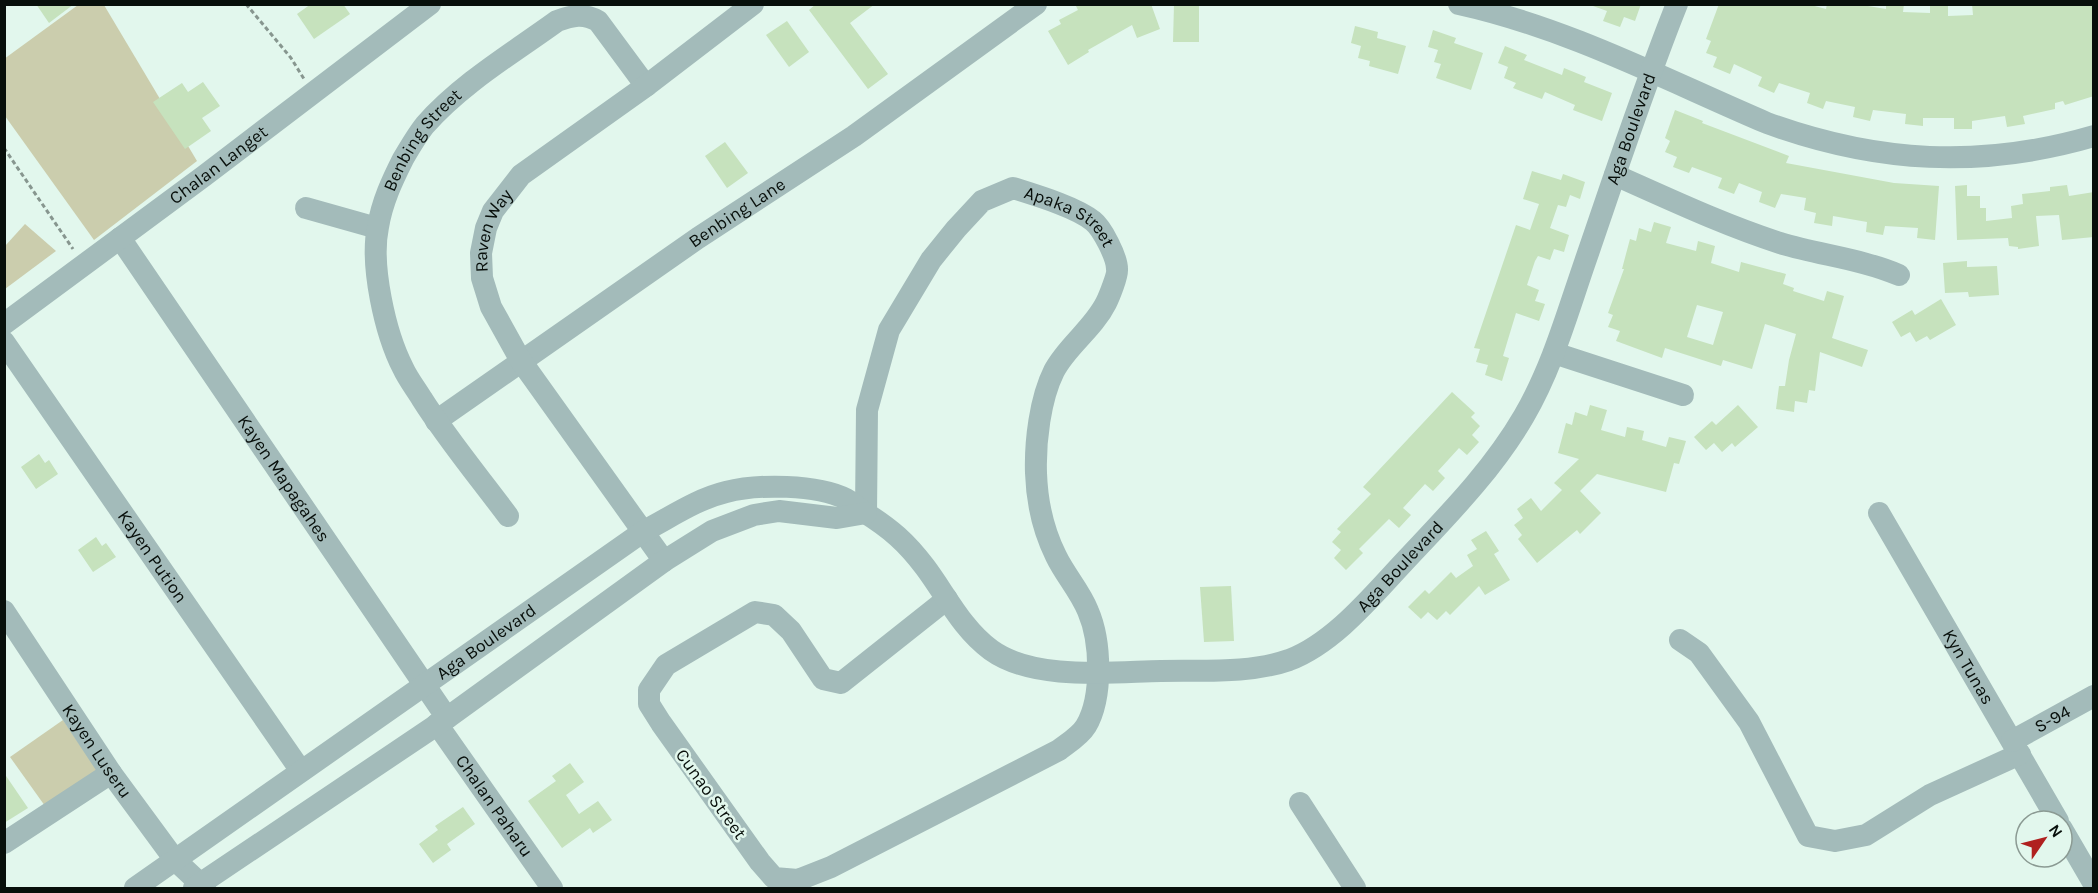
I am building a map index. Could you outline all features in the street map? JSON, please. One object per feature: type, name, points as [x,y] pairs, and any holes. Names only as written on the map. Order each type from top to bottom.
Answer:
[{"type":"street","name":"Chalan Langet","points":[[4,324],[430,4]]},
{"type":"street","name":"Raven Way","points":[[664,561],[521,360],[491,307],[482,278],[483,244],[493,211],[521,175],[646,86],[753,4]]},
{"type":"street","name":"Benbing Lane","points":[[436,421],[698,238],[854,136],[1036,4]]},
{"type":"street","points":[[1459,4],[1530,23],[1566,36],[1731,108],[1790,131],[1836,145],[1942,159],[1977,158],[2046,148],[2094,136]]},
{"type":"street","name":"Aga Boulevard","points":[[135,888],[644,531],[693,504],[724,492],[757,486],[820,491],[844,498],[899,535],[926,567],[975,637],[994,652],[1013,662],[1040,669],[1098,673],[1268,666],[1294,658],[1321,642],[1346,622],[1378,590],[1495,461],[1527,412],[1554,353],[1650,71],[1677,4]]},
{"type":"street","name":"Benbing Street","points":[[508,516],[436,421],[404,370],[391,340],[383,312],[377,266],[377,228],[391,182],[425,125],[458,93],[557,21],[572,16],[588,15],[598,21],[646,86]]},
{"type":"street","points":[[1615,175],[1726,223],[1778,242],[1815,254],[1870,264],[1899,275]]},
{"type":"street","name":"Apaka Street","points":[[866,513],[867,410],[875,377],[889,330],[931,260],[982,201],[1013,188],[1041,197],[1093,221],[1109,243],[1118,268],[1107,302],[1055,369],[1046,390],[1036,449],[1036,474],[1039,510],[1047,536],[1088,611],[1096,636],[1098,673]]},
{"type":"street","points":[[306,208],[377,228]]},
{"type":"street","name":"Kayen Mapagahes","points":[[120,238],[424,684],[442,721]]},
{"type":"street","name":"Kayen Pution","points":[[4,342],[301,771]]},
{"type":"street","points":[[1554,353],[1683,395]]},
{"type":"street","points":[[200,887],[442,721],[664,561],[712,531],[754,515],[779,511],[837,518],[866,513]]},
{"type":"street","name":"Kyn Tunas","points":[[1879,513],[2051,809]]},
{"type":"street","name":"Cunao Street","points":[[947,599],[841,683],[823,679],[791,632],[774,615],[755,612],[666,665],[649,690],[649,704],[661,723],[760,862],[774,878],[798,880],[831,867],[1059,750],[1074,739],[1085,727],[1092,714],[1098,673]]},
{"type":"street","name":"Kayen Luseru","points":[[6,614],[111,773],[175,860],[200,887]]},
{"type":"street","name":"S-94","points":[[1680,640],[1699,653],[1749,722],[1808,836],[1835,841],[1866,835],[1930,795],[2016,748],[2094,696]]},
{"type":"street","name":"Chalan Paharu","points":[[442,721],[552,888]]},
{"type":"street","points":[[4,843],[111,773]]},
{"type":"street","points":[[1300,803],[1354,888]]},
{"type":"street","points":[[2074,850],[2094,884]]},
{"type":"path","points":[[246,4],[291,58],[314,93]]},
{"type":"path","points":[[4,148],[84,266]]},
{"type":"green space","points":[[78,5],[104,5],[197,161],[94,240],[5,116],[4,59]]},
{"type":"green space","points":[[25,224],[56,251],[5,289],[5,246]]},
{"type":"green space","points":[[63,720],[97,770],[45,806],[10,757]]},
{"type":"building","points":[[36,4],[74,4],[49,23]]},
{"type":"building","points":[[311,4],[343,4],[350,14],[314,39],[297,14]]},
{"type":"building","points":[[816,4],[875,4],[850,23],[888,74],[868,89],[809,10]]},
{"type":"building","points":[[1075,4],[1151,4],[1160,29],[1137,38],[1132,25],[1088,50],[1089,52],[1068,65],[1048,31],[1061,24],[1059,20],[1078,10]]},
{"type":"building","points":[[1174,4],[1199,4],[1199,42],[1173,42]]},
{"type":"building","points":[[1593,4],[1641,4],[1635,21],[1624,17],[1620,27],[1603,21],[1607,11]]},
{"type":"building","points":[[1719,4],[1807,4],[1826,9],[1827,4],[1856,4],[1886,9],[1886,4],[1904,4],[1903,12],[1930,13],[1930,4],[1948,4],[1948,16],[1973,15],[1972,4],[2094,4],[2094,96],[2065,105],[2063,101],[2055,103],[2055,109],[2023,116],[2025,124],[2007,127],[2005,116],[1972,121],[1972,129],[1954,129],[1954,118],[1923,118],[1923,126],[1905,124],[1906,114],[1873,110],[1870,121],[1853,117],[1855,107],[1826,101],[1823,109],[1807,103],[1810,93],[1779,83],[1774,93],[1758,86],[1762,77],[1734,64],[1730,74],[1713,67],[1717,57],[1706,53],[1711,41],[1706,39]]},
{"type":"building","points":[[787,21],[809,52],[789,67],[766,35]]},
{"type":"building","points":[[1355,26],[1378,32],[1377,38],[1406,46],[1398,74],[1369,66],[1370,61],[1358,58],[1361,46],[1351,43]]},
{"type":"building","points":[[1433,30],[1456,38],[1454,43],[1483,53],[1471,90],[1436,78],[1441,64],[1434,62],[1438,50],[1428,47]]},
{"type":"building","points":[[1505,46],[1527,55],[1524,60],[1562,75],[1564,68],[1586,77],[1584,82],[1612,93],[1602,121],[1573,110],[1575,105],[1545,92],[1542,99],[1513,88],[1516,83],[1504,78],[1508,67],[1498,63]]},
{"type":"building","points":[[203,82],[220,106],[202,118],[211,131],[185,149],[153,102],[182,83],[188,92]]},
{"type":"building","points":[[1675,110],[1703,121],[1702,123],[1789,156],[1786,163],[1894,183],[1939,186],[1935,240],[1917,238],[1918,228],[1885,226],[1883,235],[1866,232],[1867,222],[1833,216],[1832,226],[1814,223],[1816,213],[1804,210],[1806,198],[1781,194],[1775,208],[1759,202],[1762,192],[1739,183],[1734,194],[1718,188],[1722,178],[1692,167],[1689,173],[1673,167],[1677,157],[1665,152],[1670,141],[1665,138]]},
{"type":"building","points":[[725,142],[748,173],[727,188],[705,156]]},
{"type":"building","points":[[1532,171],[1561,180],[1563,174],[1585,182],[1580,199],[1570,195],[1566,207],[1558,205],[1550,228],[1569,235],[1564,252],[1554,249],[1550,260],[1538,256],[1535,261],[1527,285],[1539,290],[1535,301],[1545,304],[1539,321],[1516,313],[1503,356],[1509,358],[1502,381],[1485,375],[1488,365],[1476,362],[1480,349],[1474,348],[1516,225],[1530,230],[1539,204],[1523,199]]},
{"type":"building","points":[[1967,185],[1967,196],[1980,196],[1980,208],[1986,208],[1986,221],[2012,218],[2011,206],[2023,204],[2022,194],[2050,191],[2050,187],[2067,185],[2069,196],[2094,192],[2094,237],[2062,240],[2059,215],[2036,216],[2039,246],[2018,249],[2018,247],[2009,246],[2008,238],[1957,240],[1955,186]]},
{"type":"building","points":[[1654,222],[1671,227],[1666,243],[1696,251],[1698,241],[1715,246],[1711,263],[1739,272],[1741,262],[1786,274],[1783,284],[1794,288],[1793,291],[1824,301],[1827,291],[1844,296],[1832,338],[1868,350],[1862,367],[1820,352],[1815,391],[1809,390],[1807,403],[1795,401],[1794,412],[1776,409],[1779,386],[1785,386],[1796,334],[1765,324],[1752,369],[1723,360],[1721,366],[1665,348],[1662,358],[1616,341],[1620,331],[1608,327],[1613,315],[1608,313],[1624,269],[1622,269],[1630,239],[1636,241],[1639,228],[1651,232]],"holes":[[[1697,305],[1723,312],[1713,345],[1687,337]]]},
{"type":"building","points":[[1967,261],[1967,267],[1997,266],[1999,295],[1969,297],[1968,292],[1945,293],[1943,263]]},
{"type":"building","points":[[1941,299],[1956,325],[1930,340],[1927,336],[1916,342],[1910,332],[1901,337],[1892,322],[1912,310],[1915,315]]},
{"type":"building","points":[[1452,392],[1475,413],[1471,417],[1480,426],[1472,435],[1479,442],[1467,455],[1459,448],[1438,471],[1445,478],[1433,491],[1425,484],[1403,508],[1411,515],[1399,528],[1389,519],[1359,549],[1363,553],[1346,570],[1334,558],[1341,550],[1332,542],[1341,532],[1337,529],[1371,494],[1363,487]]},
{"type":"building","points":[[1590,405],[1607,410],[1601,430],[1625,437],[1627,427],[1644,431],[1642,440],[1666,447],[1669,437],[1686,441],[1679,464],[1674,463],[1666,492],[1597,474],[1580,491],[1601,513],[1580,534],[1577,530],[1537,563],[1518,539],[1522,535],[1514,525],[1523,518],[1517,509],[1531,498],[1541,511],[1562,490],[1554,483],[1579,459],[1558,453],[1566,423],[1572,425],[1575,412],[1587,416]]},
{"type":"building","points":[[1738,405],[1758,427],[1735,447],[1732,443],[1722,452],[1714,443],[1706,450],[1694,437],[1712,421],[1716,425]]},
{"type":"building","points":[[39,454],[45,463],[49,460],[58,474],[36,489],[21,467]]},
{"type":"building","points":[[1486,531],[1499,551],[1494,554],[1510,580],[1485,595],[1479,586],[1450,615],[1446,611],[1437,620],[1428,612],[1421,619],[1408,607],[1425,590],[1429,594],[1451,572],[1456,578],[1473,566],[1467,555],[1477,549],[1471,540]]},
{"type":"building","points":[[96,537],[102,546],[106,543],[116,557],[93,572],[78,550]]},
{"type":"building","points":[[1231,586],[1234,641],[1204,642],[1200,587]]},
{"type":"building","points":[[570,763],[584,782],[566,795],[579,814],[598,801],[612,820],[593,833],[590,828],[562,848],[528,801],[556,781],[552,776]]},
{"type":"building","points":[[4,773],[28,808],[4,823]]},
{"type":"building","points":[[463,807],[475,824],[447,844],[451,850],[433,863],[419,844],[438,830],[435,826]]}]
